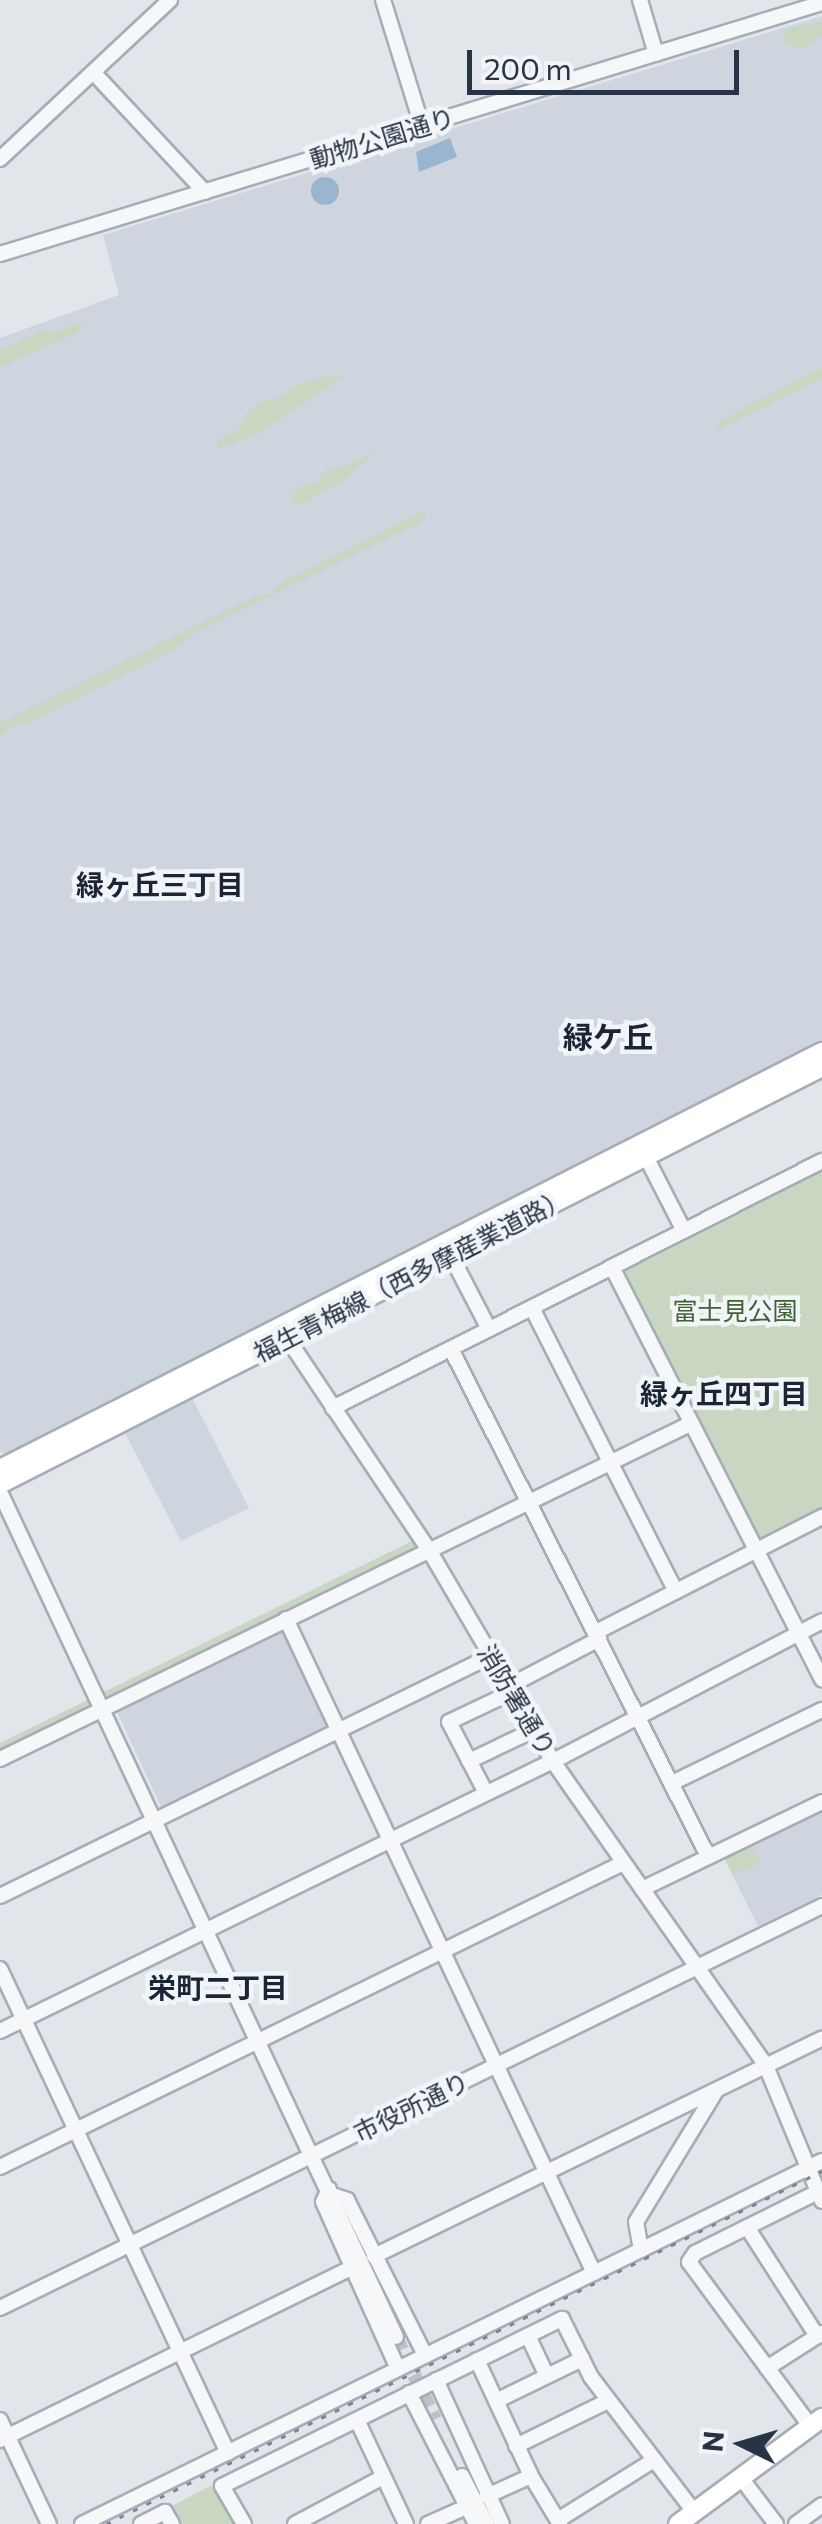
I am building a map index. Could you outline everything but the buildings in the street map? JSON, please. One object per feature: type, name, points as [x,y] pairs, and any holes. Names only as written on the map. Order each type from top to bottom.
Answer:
[{"type":"main road","name":"福生青梅線（西多摩産業道路）","points":[[643,1150],[822,1052]]},
{"type":"main road","name":"福生青梅線（西多摩産業道路）","points":[[0,1484],[448,1249],[643,1150],[822,1066]]},
{"type":"main road","name":"福生青梅線（西多摩産業道路）","points":[[0,1469],[284,1333]]},
{"type":"main road","points":[[678,2524],[816,2422]]},
{"type":"street","points":[[0,159],[170,0]]},
{"type":"street","points":[[383,0],[422,126]]},
{"type":"street","points":[[640,0],[656,54]]},
{"type":"street","name":"動物公園通り","points":[[0,254],[820,2]]},
{"type":"street","points":[[93,72],[205,192]]},
{"type":"street","points":[[643,1150],[684,1231]]},
{"type":"street","points":[[333,1408],[822,1160]]},
{"type":"street","points":[[448,1249],[488,1329]]},
{"type":"street","points":[[612,1267],[822,1680]]},
{"type":"street","points":[[532,1308],[676,1592]]},
{"type":"street","name":"消防署通り","points":[[284,1333],[429,1550],[552,1760],[766,2066],[815,2164],[820,2197]]},
{"type":"street","points":[[451,1349],[708,1856]]},
{"type":"street","points":[[0,1760],[692,1423]]},
{"type":"street","points":[[0,1492],[396,2337]]},
{"type":"street","points":[[486,1793],[449,1722],[676,1592],[822,1517]]},
{"type":"street","points":[[286,1619],[594,2274]]},
{"type":"street","points":[[0,2030],[486,1793],[822,1622]]},
{"type":"street","points":[[0,1896],[491,1656]]},
{"type":"street","points":[[672,1783],[822,1710]]},
{"type":"street","points":[[469,1761],[534,1730]]},
{"type":"street","points":[[642,1890],[822,1802]]},
{"type":"street","points":[[0,2166],[623,1863]]},
{"type":"street","name":"市役所通り","points":[[0,2308],[822,1906]]},
{"type":"street","points":[[0,1969],[228,2453]]},
{"type":"street","points":[[374,2256],[822,2038]]},
{"type":"street","points":[[642,2250],[636,2222],[716,2090]]},
{"type":"street","points":[[576,2158],[584,2175]]},
{"type":"street","points":[[82,2524],[815,2164]]},
{"type":"street","points":[[330,2192],[347,2200],[425,2355]]},
{"type":"street","points":[[330,2192],[322,2202],[398,2369]]},
{"type":"street","points":[[816,2422],[766,2368],[689,2262],[690,2256],[747,2227],[820,2197]]},
{"type":"street","points":[[747,2227],[820,2334],[766,2368]]},
{"type":"street","points":[[4,2438],[353,2267]]},
{"type":"street","points":[[244,2524],[222,2486],[562,2319],[608,2401],[694,2512]]},
{"type":"street","points":[[528,2336],[547,2376]]},
{"type":"street","points":[[477,2360],[531,2476],[559,2522],[654,2460]]},
{"type":"street","points":[[496,2401],[582,2360]]},
{"type":"street","points":[[436,2380],[502,2524]]},
{"type":"street","points":[[409,2394],[476,2524]]},
{"type":"street","points":[[516,2446],[608,2401]]},
{"type":"street","points":[[435,2419],[487,2524]]},
{"type":"street","points":[[0,2420],[4,2438],[48,2524]]},
{"type":"street","points":[[356,2420],[406,2524]]},
{"type":"street","points":[[488,2496],[531,2476]]},
{"type":"street","points":[[295,2524],[383,2477]]},
{"type":"street","points":[[741,2478],[776,2524]]},
{"type":"street","points":[[796,2524],[822,2505]]},
{"type":"street","points":[[428,2524],[466,2506]]},
{"type":"street","points":[[140,2524],[165,2512],[172,2524]]},
{"type":"shaded area","points":[[822,16],[822,1040],[7,1454],[0,1452],[0,338],[119,295],[103,235]]},
{"type":"shaded area","points":[[192,1398],[249,1508],[181,1541],[125,1433]]},
{"type":"shaded area","points":[[282,1630],[331,1727],[162,1809],[119,1709]]},
{"type":"shaded area","points":[[822,1806],[822,1895],[758,1926],[733,1876],[760,1863],[750,1842]]},
{"type":"green space","points":[[822,21],[822,34],[811,45],[796,49],[781,40],[789,28]]},
{"type":"green space","points":[[86,323],[75,334],[0,367],[0,350],[47,329],[53,333]]},
{"type":"green space","points":[[822,367],[822,379],[716,430],[717,424],[741,409]]},
{"type":"green space","points":[[345,376],[258,434],[218,448],[218,440],[239,429],[248,412],[262,401],[279,398],[297,384]]},
{"type":"green space","points":[[376,450],[341,483],[300,505],[293,503],[290,497],[300,486],[318,482],[324,471],[343,467]]},
{"type":"green space","points":[[422,511],[426,514],[423,521],[195,633],[175,649],[41,717],[9,728],[0,737],[0,723],[254,597],[270,594],[280,583]]},
{"type":"green space","name":"富士見公園","points":[[822,1165],[822,1513],[757,1543],[619,1271]]},
{"type":"green space","points":[[414,1540],[416,1552],[0,1755],[0,1743]]},
{"type":"green space","points":[[750,1842],[761,1863],[733,1876],[724,1857]]},
{"type":"green space","points":[[214,2484],[236,2524],[177,2524],[168,2508]]},
{"type":"water","points":[[450,138],[457,157],[419,172],[416,152]]},
{"type":"water","points":[[325,177],[335,181],[339,191],[335,201],[325,205],[315,201],[311,191],[315,181]]},
{"type":"tunnel","points":[[396,2337],[435,2419]]},
{"type":"railway","points":[[106,2524],[822,2171]]},
{"type":"district","name":"緑ヶ丘三丁目","points":[[160,884]]},
{"type":"district","name":"緑ケ丘","points":[[608,1036]]},
{"type":"district","name":"緑ヶ丘四丁目","points":[[724,1393]]},
{"type":"district","name":"栄町二丁目","points":[[218,1987]]}]
